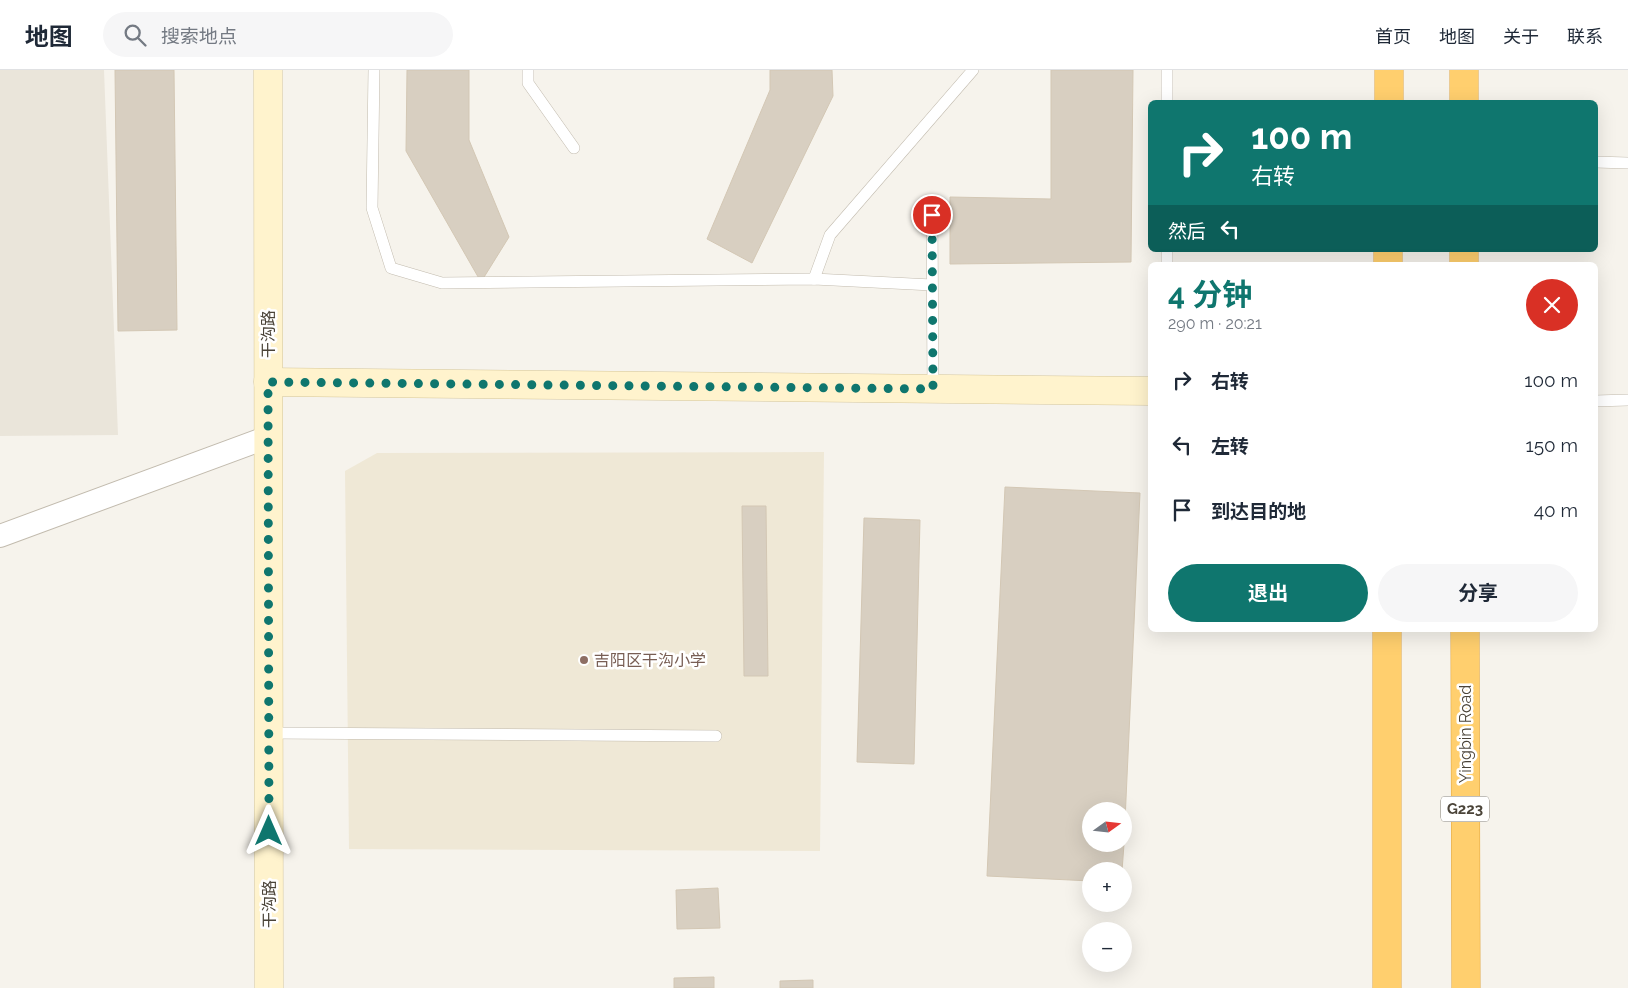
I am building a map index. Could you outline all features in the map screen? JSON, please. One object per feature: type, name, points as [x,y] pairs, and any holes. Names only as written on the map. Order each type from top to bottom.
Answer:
[{"type":"highway","points":[[1388,100],[1389,70]]},
{"type":"highway","points":[[1464,70],[1464,100]]},
{"type":"highway","points":[[1387,632],[1387,988]]},
{"type":"highway","name":"Yingbin Road","points":[[1465,632],[1466,988]]},
{"type":"street","name":"干沟路","points":[[268,70],[269,988]]},
{"type":"street","points":[[268,382],[1148,391]]},
{"type":"street","points":[[0,536],[268,437]]},
{"type":"lane","points":[[374,70],[372,208],[391,268],[442,283],[814,279],[932,285]]},
{"type":"lane","points":[[528,70],[528,83],[574,148]]},
{"type":"lane","points":[[814,279],[830,235],[973,70]]},
{"type":"lane","points":[[1167,70],[1167,100]]},
{"type":"lane","points":[[1598,162],[1628,163]]},
{"type":"lane","points":[[932,215],[933,389]]},
{"type":"lane","points":[[1598,401],[1628,400]]},
{"type":"lane","points":[[269,734],[716,736]]},
{"type":"shaded area","points":[[0,70],[104,70],[118,435],[0,436]]},
{"type":"shaded area","name":"吉阳区干沟小学","points":[[824,452],[820,851],[349,849],[345,471],[377,453]]},
{"type":"building","points":[[115,70],[174,70],[177,330],[118,331]]},
{"type":"building","points":[[407,70],[469,70],[469,140],[509,237],[481,282],[406,151]]},
{"type":"building","points":[[770,70],[832,70],[833,96],[752,263],[707,239],[770,90]]},
{"type":"building","points":[[1051,70],[1133,70],[1131,262],[950,264],[950,197],[1051,199]]},
{"type":"building","points":[[1005,487],[1140,493],[1126,802],[1082,802],[1082,852],[1123,852],[1123,862],[1082,862],[1082,881],[987,876]]},
{"type":"building","points":[[742,506],[766,506],[768,676],[744,676]]},
{"type":"building","points":[[864,518],[920,520],[914,764],[857,762]]},
{"type":"building","points":[[718,888],[720,928],[677,929],[676,890]]},
{"type":"building","points":[[714,977],[714,988],[674,988],[674,978]]},
{"type":"building","points":[[813,980],[813,988],[780,988],[780,981]]},
{"type":"place","name":"吉阳区干沟小学","points":[[584,660]]},
{"type":"route","points":[[269,831],[268,382],[933,389],[932,215]]}]
